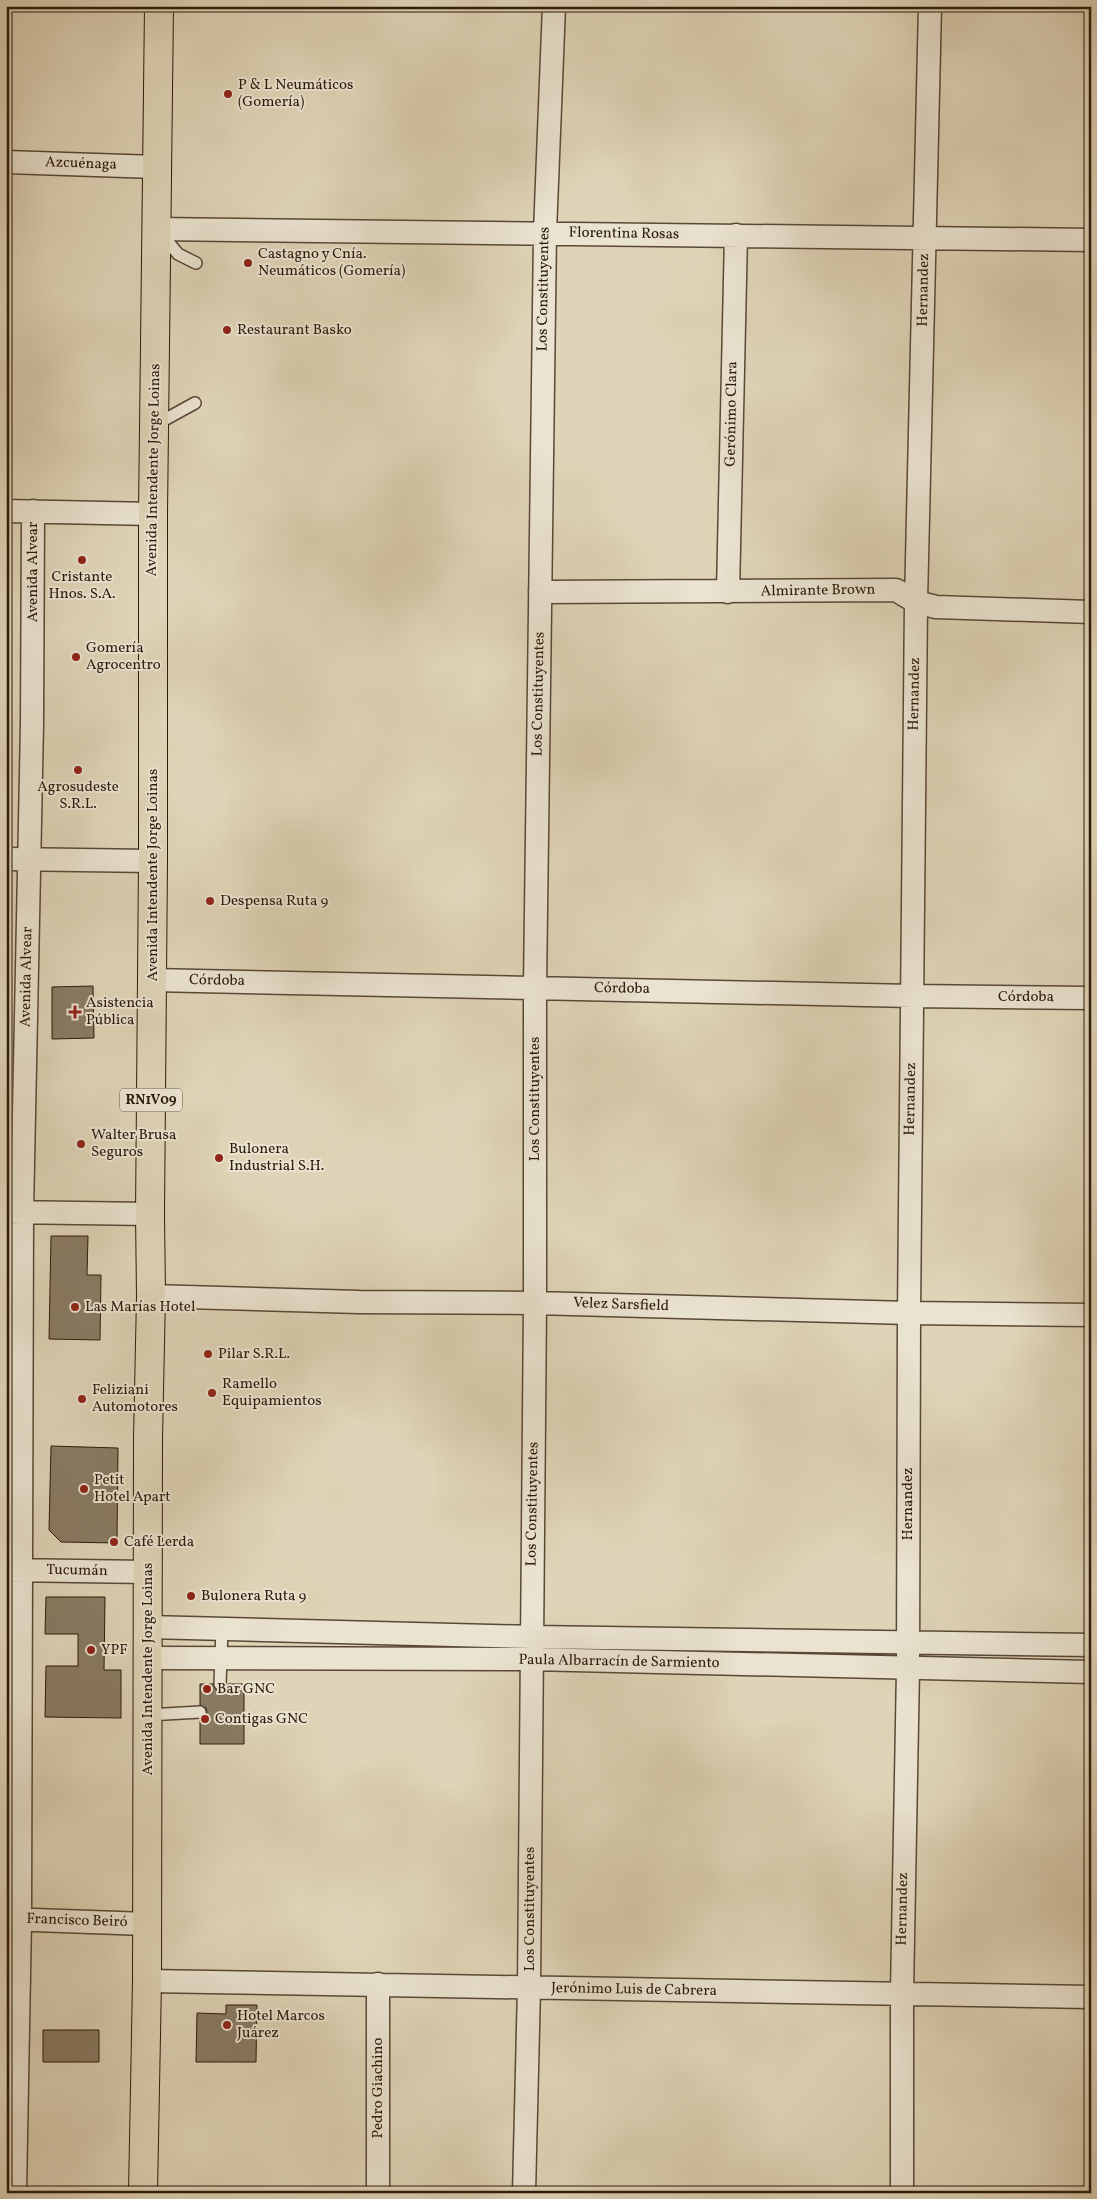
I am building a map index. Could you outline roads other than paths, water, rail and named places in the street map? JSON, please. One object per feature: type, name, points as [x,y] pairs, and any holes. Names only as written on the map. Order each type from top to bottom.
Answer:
[{"type":"main road","name":"Avenida Intendente Jorge Loinas","points":[[143,2193],[147,1981],[153,514],[159,6]]},
{"type":"street","name":"Los Constituyentes","points":[[524,2193],[529,1988],[535,1303],[535,987],[544,232],[554,6]]},
{"type":"street","name":"Hernandez","points":[[902,2193],[902,1993],[908,1669],[909,1313],[916,602],[930,6]]},
{"type":"street","name":"Azcuénaga","points":[[6,162],[156,167]]},
{"type":"street","name":"Florentina Rosas","points":[[157,228],[1091,240]]},
{"type":"street","name":"Gerónimo Clara","points":[[728,592],[736,235]]},
{"type":"street","points":[[6,511],[153,514]]},
{"type":"street","name":"Avenida Alvear","points":[[15,2193],[13,1919],[14,1212],[29,860],[33,511]]},
{"type":"street","name":"Almirante Brown","points":[[540,592],[896,590],[916,602],[936,608],[1091,612]]},
{"type":"street","points":[[6,860],[153,862]]},
{"type":"street","name":"Córdoba","points":[[152,980],[1091,998]]},
{"type":"street","points":[[14,1212],[150,1214]]},
{"type":"street","name":"Velez Sarsfield","points":[[151,1296],[359,1302],[535,1303],[909,1313],[1091,1315]]},
{"type":"street","name":"Tucumán","points":[[13,1570],[148,1572]]},
{"type":"street","name":"Paula Albarracín de Sarmiento","points":[[148,1627],[532,1637],[1091,1645]]},
{"type":"street","name":"Paula Albarracín de Sarmiento","points":[[148,1658],[531,1659],[1091,1672]]},
{"type":"street","name":"Francisco Beiró","points":[[13,1919],[147,1924]]},
{"type":"street","name":"Jerónimo Luis de Cabrera","points":[[147,1981],[1091,1997]]},
{"type":"street","name":"Pedro Giachino","points":[[378,1984],[378,2193]]},
{"type":"lane","points":[[157,228],[178,254],[196,263]]},
{"type":"lane","points":[[154,426],[195,403]]},
{"type":"lane","points":[[220,1684],[222,1629]]},
{"type":"lane","points":[[148,1715],[200,1712]]},
{"type":"place","name":"P & L Neumáticos (Gomería)","points":[[228,94]]},
{"type":"place","name":"Castagno y Cnía. Neumáticos (Gomería)","points":[[248,263]]},
{"type":"place","name":"Restaurant Basko","points":[[227,330]]},
{"type":"place","name":"Cristante Hnos. S.A.","points":[[82,560]]},
{"type":"place","name":"Gomería Agrocentro","points":[[76,657]]},
{"type":"place","name":"Agrosudeste S.R.L.","points":[[78,770]]},
{"type":"place","name":"Despensa Ruta 9","points":[[210,901]]},
{"type":"place","name":"Asistencia Pública","points":[[75,1012]]},
{"type":"place","name":"Walter Brusa Seguros","points":[[81,1144]]},
{"type":"place","name":"Bulonera Industrial S.H.","points":[[219,1158]]},
{"type":"place","name":"Las Marías Hotel","points":[[75,1307]]},
{"type":"place","name":"Pilar S.R.L.","points":[[208,1354]]},
{"type":"place","name":"Ramello Equipamientos","points":[[212,1393]]},
{"type":"place","name":"Feliziani Automotores","points":[[82,1399]]},
{"type":"place","name":"Petit Hotel Apart","points":[[84,1489]]},
{"type":"place","name":"Café Lerda","points":[[114,1542]]},
{"type":"place","name":"Bulonera Ruta 9","points":[[191,1596]]},
{"type":"place","name":"YPF","points":[[91,1650]]},
{"type":"place","name":"Bar GNC","points":[[207,1689]]},
{"type":"place","name":"Contigas GNC","points":[[205,1719]]},
{"type":"place","name":"Hotel Marcos Juárez","points":[[227,2025]]}]
